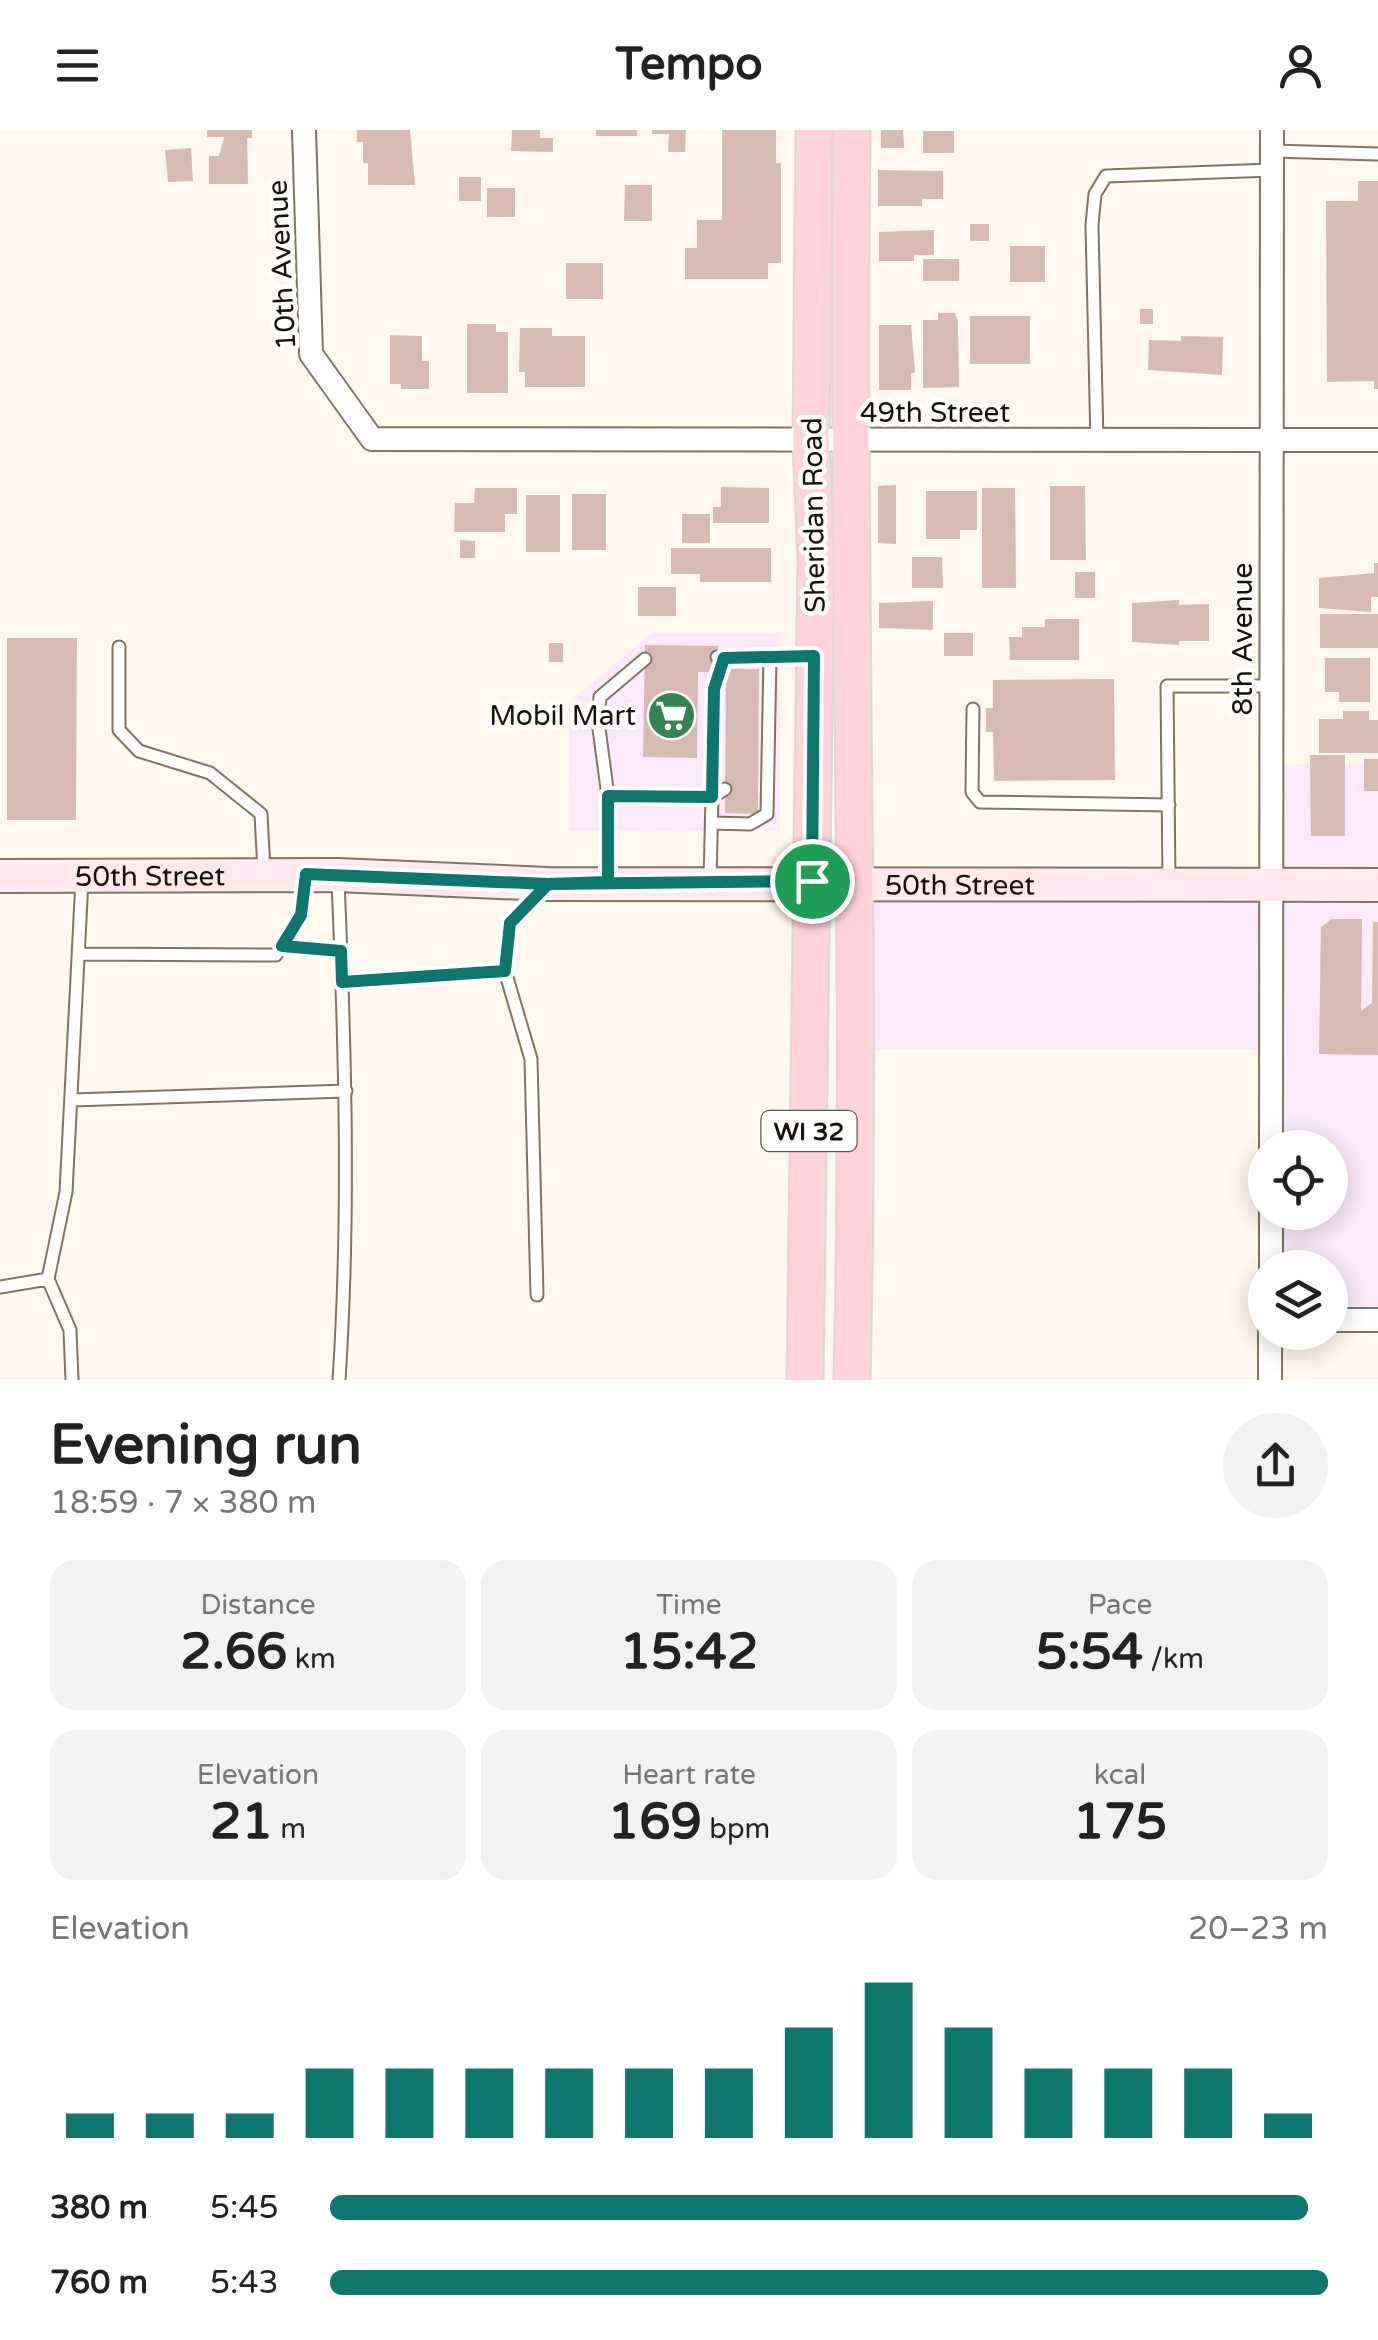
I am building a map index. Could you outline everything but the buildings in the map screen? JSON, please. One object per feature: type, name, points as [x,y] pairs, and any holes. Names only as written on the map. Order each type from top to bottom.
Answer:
[{"type":"main road","name":"Sheridan Road","points":[[805,1380],[814,656],[814,130]]},
{"type":"main road","name":"Sheridan Road","points":[[852,130],[848,442],[857,881],[852,1380]]},
{"type":"street","name":"10th Avenue","points":[[304,130],[310,354],[372,439]]},
{"type":"street","name":"8th Avenue","points":[[1271,1130],[1272,151]]},
{"type":"street","name":"49th Street","points":[[372,439],[1378,440]]},
{"type":"street","name":"50th Street","points":[[0,876],[322,874],[548,884],[1378,884]]},
{"type":"street","points":[[1348,1320],[1378,1320]]},
{"type":"street","points":[[1270,1350],[1270,1380]]},
{"type":"lane","points":[[1098,442],[1092,225],[1094,194],[1106,176],[1272,151],[1378,154]]},
{"type":"lane","points":[[119,647],[120,730],[139,751],[210,774],[261,814],[264,875]]},
{"type":"lane","points":[[712,822],[750,824],[767,814],[763,764],[770,656]]},
{"type":"lane","points":[[710,882],[712,797],[720,714],[714,689],[720,658],[814,656]]},
{"type":"lane","points":[[608,882],[608,796],[598,722],[600,697],[645,659]]},
{"type":"lane","points":[[1169,882],[1168,686],[1272,686]]},
{"type":"lane","points":[[973,709],[972,792],[980,802],[1168,805]]},
{"type":"lane","points":[[608,796],[712,797],[725,789]]},
{"type":"lane","points":[[78,954],[276,955],[322,874]]},
{"type":"lane","points":[[322,874],[341,951],[346,1091],[345,1292],[339,1380]]},
{"type":"lane","points":[[72,1380],[70,1330],[48,1279],[66,1192],[82,876]]},
{"type":"lane","points":[[537,1294],[531,1059],[505,971],[510,923],[548,884]]},
{"type":"lane","points":[[282,946],[341,951]]},
{"type":"lane","points":[[342,982],[505,971]]},
{"type":"lane","points":[[72,1100],[346,1091]]},
{"type":"lane","points":[[0,1287],[48,1279]]},
{"type":"shaded area","points":[[652,633],[780,633],[780,831],[570,831],[569,702]]},
{"type":"shaded area","points":[[1378,763],[1378,1320],[1348,1320],[1348,1250],[1271,1250],[1271,1230],[1348,1230],[1348,1130],[1271,1130],[1271,1049],[856,1050],[857,881],[1271,882],[1272,765]]},
{"type":"place","name":"Mobil Mart","points":[[671,715]]},
{"type":"route","points":[[812,881],[548,884],[306,874],[301,915],[282,946],[341,951],[342,982],[505,971],[510,923],[548,884],[608,882],[608,796],[712,797],[714,689],[724,658],[814,656],[812,881]]}]
